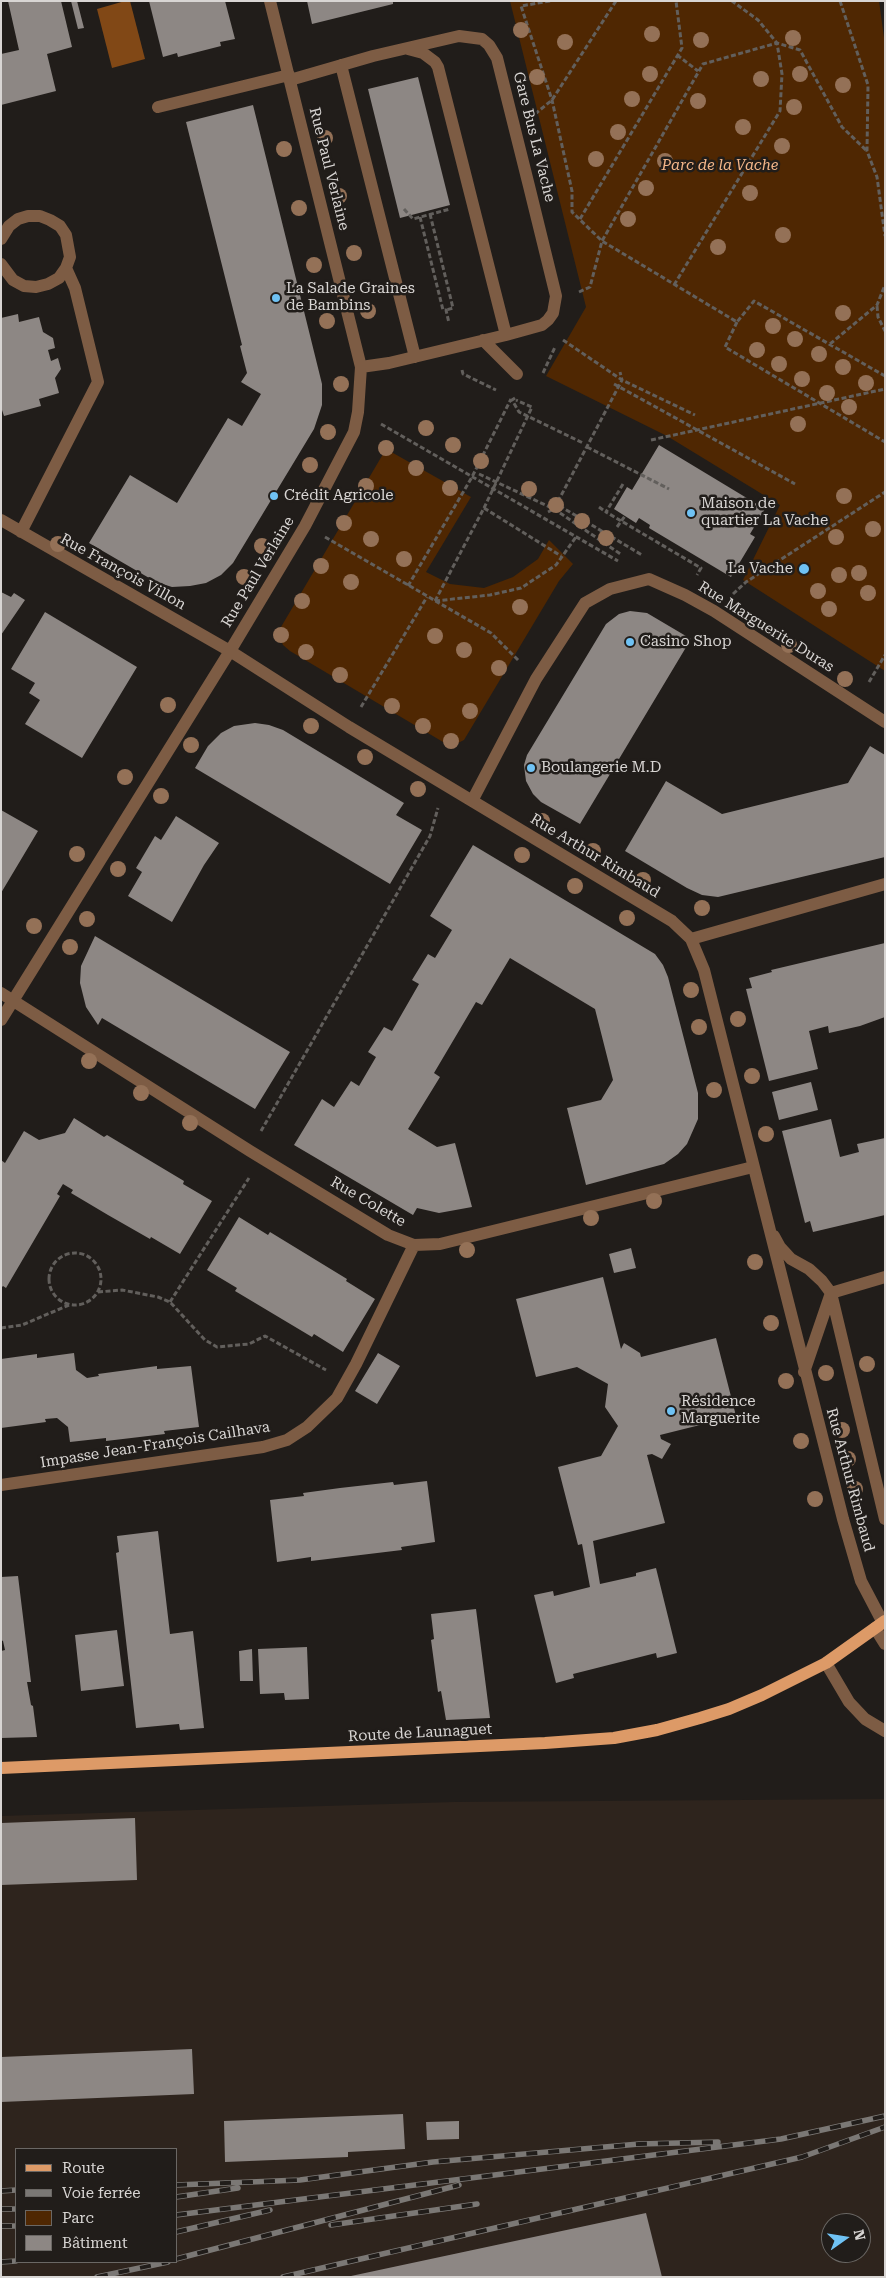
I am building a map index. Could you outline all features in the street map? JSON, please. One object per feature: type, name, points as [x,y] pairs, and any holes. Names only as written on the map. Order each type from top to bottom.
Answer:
[{"type":"main road","name":"Route de Launaguet","points":[[1,1768],[535,1744],[614,1738],[657,1730],[730,1709],[826,1663],[881,1624]]},
{"type":"street","name":"Rue Paul Verlaine","points":[[13,999],[230,651],[305,526],[354,432],[358,412],[361,367],[270,1]]},
{"type":"street","name":"Gare Bus La Vache","points":[[158,107],[459,36],[482,39],[489,45],[497,58],[556,296],[553,313],[542,325],[415,357],[361,367]]},
{"type":"street","points":[[405,49],[423,52],[436,62],[506,335]]},
{"type":"street","points":[[341,65],[415,357]]},
{"type":"street","points":[[1,239],[9,226],[18,219],[28,216],[40,216],[60,226],[66,235],[70,257],[66,268],[59,278],[48,284],[36,287],[24,286],[13,280],[1,264]]},
{"type":"street","points":[[21,532],[98,382],[75,288],[66,268]]},
{"type":"street","points":[[483,340],[517,374]]},
{"type":"street","name":"Rue François Villon","points":[[1,520],[230,651]]},
{"type":"street","points":[[472,801],[536,679],[585,604],[610,589],[649,579]]},
{"type":"street","name":"Rue Marguerite Duras","points":[[649,579],[685,595],[714,611],[885,722]]},
{"type":"street","name":"Rue Arthur Rimbaud","points":[[230,651],[349,727],[672,921],[691,939],[704,970],[804,1372],[861,1581],[881,1624],[885,1644]]},
{"type":"street","points":[[691,939],[885,884]]},
{"type":"street","points":[[1,993],[13,999],[1,1020]]},
{"type":"street","name":"Rue Colette","points":[[13,999],[261,1158],[388,1235],[414,1245],[440,1244],[753,1167]]},
{"type":"street","name":"Rue Arthur Rimbaud","points":[[767,1221],[780,1246],[791,1259],[809,1269],[831,1293],[885,1520]]},
{"type":"street","name":"Impasse Jean-François Cailhava","points":[[1,1485],[263,1447],[287,1440],[307,1427],[336,1398],[346,1382],[414,1245]]},
{"type":"street","points":[[804,1372],[831,1293],[885,1277]]},
{"type":"street","points":[[826,1663],[849,1702],[865,1719],[885,1732]]},
{"type":"path","points":[[550,1],[521,6],[552,100],[572,191],[572,212],[602,241],[737,322]]},
{"type":"path","points":[[534,115],[552,100],[616,1]]},
{"type":"path","points":[[580,219],[682,48],[676,1]]},
{"type":"path","points":[[674,285],[780,111],[782,74],[777,43],[758,20],[732,1]]},
{"type":"path","points":[[840,1],[868,85],[867,151],[877,177],[885,236]]},
{"type":"path","points":[[578,299],[580,290],[590,287],[602,241],[703,64],[777,43],[800,50],[842,127],[867,151]]},
{"type":"path","points":[[678,55],[698,70]]},
{"type":"path","points":[[402,206],[413,219],[450,209]]},
{"type":"path","points":[[430,214],[453,308],[446,310]]},
{"type":"path","points":[[420,216],[444,310],[446,310],[451,328]]},
{"type":"path","points":[[885,285],[877,305],[878,317],[885,330]]},
{"type":"path","points":[[885,376],[754,301],[737,322],[725,347],[885,442]]},
{"type":"path","points":[[830,344],[877,305]]},
{"type":"path","points":[[541,376],[550,354],[565,332]]},
{"type":"path","points":[[556,335],[622,380],[695,415]]},
{"type":"path","points":[[460,365],[463,374],[498,390],[494,383]]},
{"type":"path","points":[[548,512],[554,509],[622,380],[620,372]]},
{"type":"path","points":[[614,384],[795,484]]},
{"type":"path","points":[[651,440],[885,389]]},
{"type":"path","points":[[435,601],[484,508],[528,416],[532,407],[506,395],[512,400],[519,412],[528,416],[583,443]]},
{"type":"path","points":[[408,586],[472,477],[512,400],[519,395]]},
{"type":"path","points":[[358,412],[649,579]]},
{"type":"path","points":[[587,447],[669,489]]},
{"type":"path","points":[[479,474],[554,509],[622,555]]},
{"type":"path","points":[[606,512],[623,484]]},
{"type":"path","points":[[714,611],[746,582],[885,492]]},
{"type":"path","points":[[599,507],[701,568],[685,595]]},
{"type":"path","points":[[484,508],[561,556]]},
{"type":"path","points":[[617,527],[625,516]]},
{"type":"path","points":[[305,526],[491,633],[536,679]]},
{"type":"path","points":[[435,601],[490,595],[520,588],[556,566],[561,556],[576,537]]},
{"type":"path","points":[[349,727],[427,596]]},
{"type":"path","points":[[855,704],[885,655]]},
{"type":"path","points":[[250,1151],[430,836],[445,785]]},
{"type":"path","points":[[170,1302],[261,1158]]},
{"type":"path","points":[[1,1328],[22,1325],[43,1317],[56,1309],[86,1303],[98,1292],[101,1275],[93,1260],[77,1253],[60,1258],[54,1264],[49,1280],[55,1296],[70,1305]]},
{"type":"path","points":[[98,1292],[135,1291],[170,1302],[204,1340],[218,1347],[249,1344],[265,1336],[346,1382]]},
{"type":"shaded area","points":[[130,1],[145,59],[112,68],[97,9]]},
{"type":"shaded area","points":[[885,1799],[885,2277],[1,2277],[1,1816],[454,1802]]},
{"type":"green space","name":"Parc de la Vache","points":[[510,1],[879,1],[885,45],[885,671],[743,580],[780,505],[667,436],[546,376],[586,307]]},
{"type":"green space","points":[[386,449],[471,497],[426,572],[450,584],[484,588],[513,577],[538,559],[549,540],[573,564],[559,581],[464,740],[456,744],[449,745],[443,742],[290,651],[283,645],[280,638],[281,627]]},
{"type":"building","points":[[8,1],[61,1],[72,47],[47,54],[56,91],[1,105],[1,54],[19,50]]},
{"type":"building","points":[[71,1],[77,1],[84,28],[78,29]]},
{"type":"building","points":[[149,1],[225,1],[235,39],[220,42],[221,46],[178,57],[177,53],[163,57]]},
{"type":"building","points":[[307,1],[393,1],[393,4],[312,24]]},
{"type":"building","points":[[418,77],[450,205],[400,218],[368,89]]},
{"type":"building","points":[[253,105],[322,384],[322,405],[314,429],[233,563],[221,575],[206,583],[172,587],[156,582],[89,543],[130,475],[177,503],[228,418],[242,426],[261,394],[241,382],[247,373],[240,346],[242,345],[186,122]]},
{"type":"building","points":[[18,314],[19,322],[39,317],[43,332],[53,338],[55,348],[48,350],[51,361],[58,358],[61,369],[55,378],[59,393],[39,399],[41,406],[4,416],[1,407],[1,318]]},
{"type":"building","name":"Maison de quartier La Vache","points":[[659,445],[765,509],[750,534],[755,537],[731,577],[649,528],[650,525],[639,518],[636,523],[614,509],[627,487],[632,490]]},
{"type":"building","points":[[1,592],[11,597],[14,593],[25,600],[1,635]]},
{"type":"building","points":[[630,611],[647,613],[691,639],[580,824],[541,802],[533,794],[526,781],[524,765],[527,755],[606,624],[619,614]]},
{"type":"building","points":[[45,612],[137,667],[82,758],[25,724],[40,700],[29,693],[35,683],[11,669]]},
{"type":"building","points":[[255,723],[283,730],[404,803],[396,815],[422,830],[390,884],[195,768],[208,746],[221,733],[234,726]]},
{"type":"building","points":[[870,746],[885,755],[885,857],[718,897],[702,895],[687,888],[625,851],[666,781],[722,814],[848,783]]},
{"type":"building","points":[[1,810],[38,831],[1,893]]},
{"type":"building","points":[[176,816],[219,843],[204,865],[172,922],[128,896],[142,872],[136,868],[155,836],[161,840]]},
{"type":"building","points":[[473,845],[655,954],[663,965],[668,977],[698,1093],[698,1119],[687,1144],[678,1154],[664,1164],[586,1185],[567,1108],[601,1100],[613,1080],[595,1009],[510,958],[482,1005],[476,1002],[434,1073],[440,1077],[408,1129],[437,1147],[455,1143],[472,1207],[439,1213],[417,1208],[413,1215],[294,1145],[322,1099],[334,1107],[351,1081],[359,1086],[376,1057],[368,1052],[384,1027],[392,1031],[419,984],[412,980],[428,954],[435,958],[452,930],[430,916]]},
{"type":"building","points":[[95,936],[290,1052],[255,1109],[102,1018],[98,1025],[86,1007],[80,983],[81,966]]},
{"type":"building","points":[[885,943],[885,1017],[860,1026],[829,1033],[828,1026],[809,1031],[818,1069],[769,1081],[746,989],[752,988],[749,978],[772,972],[771,970]]},
{"type":"building","points":[[811,1082],[818,1110],[779,1120],[772,1092]]},
{"type":"building","points":[[74,1118],[104,1137],[107,1135],[184,1181],[183,1184],[212,1201],[180,1254],[151,1237],[150,1239],[71,1193],[73,1190],[63,1184],[57,1194],[60,1196],[6,1288],[3,1286],[1,1288],[1,1160],[5,1163],[24,1131],[39,1140],[65,1133]]},
{"type":"building","points":[[831,1119],[840,1157],[859,1152],[857,1144],[885,1138],[885,1215],[813,1232],[810,1221],[805,1223],[782,1131]]},
{"type":"building","points":[[239,1217],[268,1235],[270,1232],[347,1279],[346,1281],[375,1299],[343,1352],[314,1334],[312,1337],[235,1291],[237,1288],[207,1270]]},
{"type":"building","points":[[631,1248],[636,1268],[614,1273],[609,1254]]},
{"type":"building","name":"Résidence Marguerite","points":[[603,1277],[621,1349],[624,1343],[640,1353],[641,1357],[716,1338],[736,1416],[660,1435],[661,1439],[671,1444],[662,1459],[652,1454],[647,1455],[665,1523],[593,1541],[600,1584],[636,1576],[636,1573],[656,1568],[677,1653],[657,1658],[656,1653],[573,1674],[574,1678],[556,1683],[534,1595],[553,1591],[554,1596],[590,1587],[582,1544],[578,1545],[558,1467],[601,1456],[618,1426],[605,1407],[608,1384],[577,1367],[536,1377],[516,1299]]},
{"type":"building","points":[[74,1353],[76,1370],[87,1378],[99,1376],[98,1374],[157,1366],[157,1369],[191,1366],[199,1427],[164,1431],[165,1434],[106,1441],[106,1438],[70,1442],[68,1427],[57,1418],[45,1419],[46,1422],[1,1428],[1,1359],[37,1354],[37,1358]]},
{"type":"building","points":[[378,1353],[400,1366],[377,1404],[355,1391]]},
{"type":"building","points":[[427,1481],[435,1542],[401,1547],[402,1550],[311,1561],[311,1557],[277,1562],[270,1500],[304,1496],[303,1493],[340,1488],[393,1482],[394,1485]]},
{"type":"building","points":[[158,1531],[170,1634],[193,1631],[204,1728],[180,1730],[179,1724],[136,1728],[116,1553],[119,1552],[117,1536]]},
{"type":"building","points":[[18,1576],[31,1682],[27,1682],[31,1705],[33,1706],[37,1737],[1,1738],[1,1651],[5,1650],[1,1640],[1,1577]]},
{"type":"building","points":[[476,1609],[490,1718],[446,1720],[441,1691],[438,1692],[431,1640],[434,1639],[431,1614]]},
{"type":"building","points":[[117,1630],[124,1686],[81,1691],[75,1635]]},
{"type":"building","points":[[307,1647],[309,1699],[285,1700],[284,1693],[260,1694],[258,1649]]},
{"type":"building","points":[[252,1649],[253,1681],[240,1681],[239,1651]]},
{"type":"building","points":[[135,1818],[137,1880],[1,1885],[1,1823]]},
{"type":"building","points":[[192,2049],[194,2094],[1,2102],[1,2057]]},
{"type":"building","points":[[403,2114],[405,2149],[348,2152],[348,2157],[225,2162],[224,2121]]},
{"type":"building","points":[[459,2121],[459,2139],[427,2140],[426,2122]]},
{"type":"building","points":[[646,2213],[662,2277],[351,2277],[351,2276]]},
{"type":"railway","points":[[178,2215],[781,2139],[885,2116]]},
{"type":"railway","points":[[283,2277],[802,2157],[885,2127]]},
{"type":"railway","points":[[178,2185],[300,2180],[433,2162],[639,2144],[718,2142]]},
{"type":"railway","points":[[178,2258],[459,2185]]},
{"type":"railway","points":[[178,2197],[238,2188]]},
{"type":"railway","points":[[1,2191],[15,2190]]},
{"type":"railway","points":[[331,2225],[477,2204]]},
{"type":"railway","points":[[1,2209],[15,2209]]},
{"type":"railway","points":[[178,2232],[270,2210]]},
{"type":"railway","points":[[1,2226],[15,2226]]},
{"type":"railway","points":[[1,2262],[15,2261]]},
{"type":"railway","points":[[97,2277],[163,2263]]},
{"type":"place","name":"La Salade Graines de Bambins","points":[[276,298]]},
{"type":"place","name":"Crédit Agricole","points":[[274,496]]},
{"type":"place","name":"Maison de quartier La Vache","points":[[691,513]]},
{"type":"place","name":"La Vache","points":[[804,569]]},
{"type":"place","name":"Casino Shop","points":[[630,642]]},
{"type":"place","name":"Boulangerie M.D","points":[[531,768]]},
{"type":"place","name":"Résidence Marguerite","points":[[671,1411]]}]
